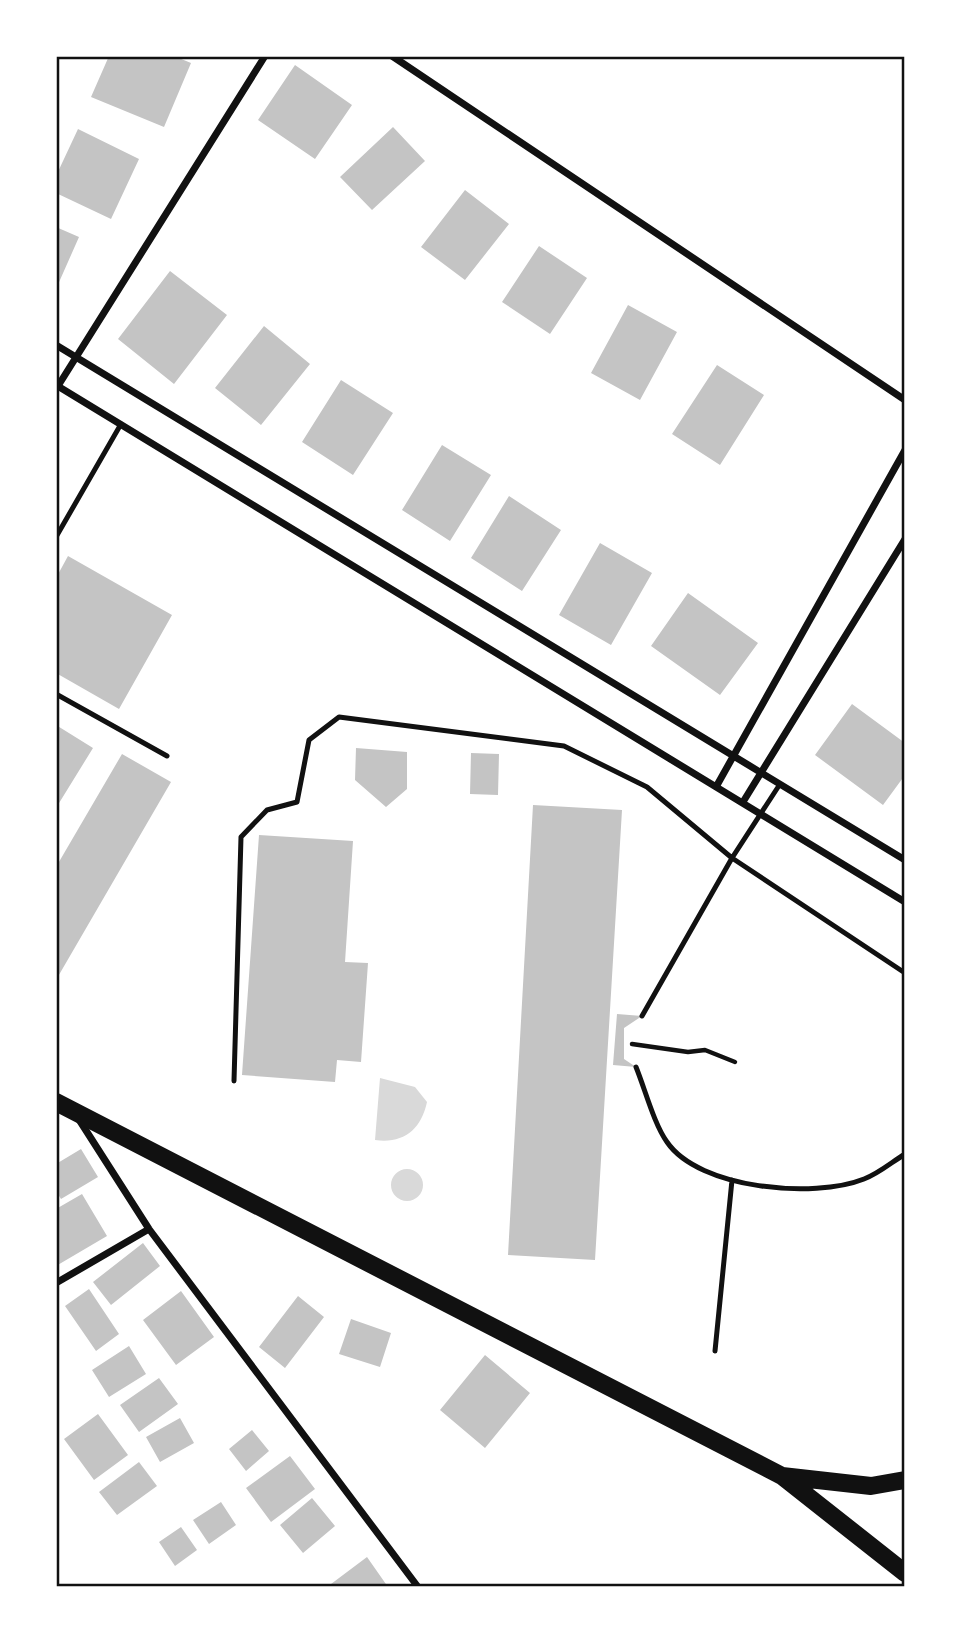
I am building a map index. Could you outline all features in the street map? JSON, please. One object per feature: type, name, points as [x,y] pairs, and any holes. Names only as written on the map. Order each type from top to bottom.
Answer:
[{"type":"main road","points":[[56,1102],[782,1476],[905,1573]]},
{"type":"main road","points":[[782,1476],[871,1486],[905,1480]]},
{"type":"street","points":[[265,56],[57,386],[905,902]]},
{"type":"street","points":[[392,56],[905,400]]},
{"type":"street","points":[[56,345],[905,860]]},
{"type":"street","points":[[716,787],[905,450]]},
{"type":"street","points":[[743,802],[905,540]]},
{"type":"street","points":[[74,1111],[149,1229],[418,1587]]},
{"type":"street","points":[[56,1283],[149,1229]]},
{"type":"lane","points":[[56,537],[121,424]]},
{"type":"lane","points":[[56,694],[167,756]]},
{"type":"lane","points":[[234,1080],[241,837],[267,810],[297,802],[309,740],[339,717],[564,746],[647,787],[733,858],[905,973]]},
{"type":"lane","points":[[642,1016],[733,858],[780,784]]},
{"type":"lane","points":[[636,1067],[667,1143],[695,1165],[732,1180],[778,1190],[820,1190],[864,1179],[905,1154]]},
{"type":"lane","points":[[715,1351],[732,1180]]},
{"type":"path","points":[[632,1044],[688,1052],[705,1050],[734,1062]]},
{"type":"shaded area","points":[[380,1078],[415,1087],[427,1102],[415,1127],[394,1140],[375,1140]]},
{"type":"shaded area","points":[[407,1169],[418,1174],[423,1185],[418,1196],[407,1201],[396,1196],[391,1185],[396,1174]]},
{"type":"building","points":[[109,56],[174,56],[191,63],[164,127],[91,97]]},
{"type":"building","points":[[295,65],[352,105],[315,159],[258,120]]},
{"type":"building","points":[[393,127],[425,161],[372,210],[340,177]]},
{"type":"building","points":[[78,129],[139,159],[111,219],[56,193],[56,176]]},
{"type":"building","points":[[465,190],[509,224],[465,280],[421,247]]},
{"type":"building","points":[[56,227],[79,237],[56,289]]},
{"type":"building","points":[[539,246],[587,278],[550,334],[502,302]]},
{"type":"building","points":[[170,271],[227,315],[174,384],[118,339]]},
{"type":"building","points":[[628,305],[677,332],[640,400],[591,373]]},
{"type":"building","points":[[264,326],[310,364],[261,425],[215,388]]},
{"type":"building","points":[[717,365],[764,395],[720,465],[672,434]]},
{"type":"building","points":[[341,380],[393,413],[353,475],[302,442]]},
{"type":"building","points":[[442,445],[491,475],[450,541],[402,510]]},
{"type":"building","points":[[509,496],[561,530],[522,591],[471,558]]},
{"type":"building","points":[[600,543],[652,573],[611,645],[559,615]]},
{"type":"building","points":[[68,556],[172,615],[119,709],[56,673],[56,578]]},
{"type":"building","points":[[688,593],[758,643],[720,695],[651,646]]},
{"type":"building","points":[[852,704],[905,743],[905,775],[883,805],[815,755]]},
{"type":"building","points":[[56,725],[93,748],[56,808]]},
{"type":"building","points":[[356,748],[407,752],[407,789],[386,807],[355,780]]},
{"type":"building","points":[[471,753],[499,754],[498,795],[470,794]]},
{"type":"building","points":[[122,754],[171,782],[56,980],[56,867]]},
{"type":"building","points":[[533,805],[622,810],[595,1260],[508,1255]]},
{"type":"building","points":[[259,835],[353,841],[345,962],[368,963],[361,1062],[337,1060],[335,1082],[242,1075]]},
{"type":"building","points":[[617,1014],[642,1016],[624,1028],[624,1059],[636,1067],[613,1065]]},
{"type":"building","points":[[81,1149],[98,1177],[61,1199],[56,1191],[56,1164]]},
{"type":"building","points":[[82,1194],[107,1236],[56,1266],[56,1209]]},
{"type":"building","points":[[143,1243],[160,1266],[111,1305],[93,1282]]},
{"type":"building","points":[[89,1289],[119,1334],[96,1351],[65,1306]]},
{"type":"building","points":[[181,1291],[214,1337],[176,1365],[143,1320]]},
{"type":"building","points":[[298,1296],[324,1317],[285,1368],[259,1347]]},
{"type":"building","points":[[351,1319],[391,1333],[380,1367],[339,1354]]},
{"type":"building","points":[[129,1346],[146,1374],[109,1397],[92,1370]]},
{"type":"building","points":[[485,1355],[530,1393],[485,1448],[440,1410]]},
{"type":"building","points":[[159,1378],[178,1404],[139,1432],[120,1405]]},
{"type":"building","points":[[98,1414],[128,1455],[94,1480],[64,1439]]},
{"type":"building","points":[[180,1418],[194,1443],[160,1462],[146,1437]]},
{"type":"building","points":[[252,1430],[269,1451],[246,1471],[229,1449]]},
{"type":"building","points":[[290,1456],[315,1489],[271,1522],[246,1488]]},
{"type":"building","points":[[139,1462],[157,1486],[117,1515],[99,1492]]},
{"type":"building","points":[[312,1498],[335,1526],[303,1553],[280,1525]]},
{"type":"building","points":[[221,1502],[236,1525],[209,1544],[193,1520]]},
{"type":"building","points":[[181,1527],[197,1550],[175,1566],[159,1542]]},
{"type":"building","points":[[367,1557],[388,1587],[327,1587]]}]
